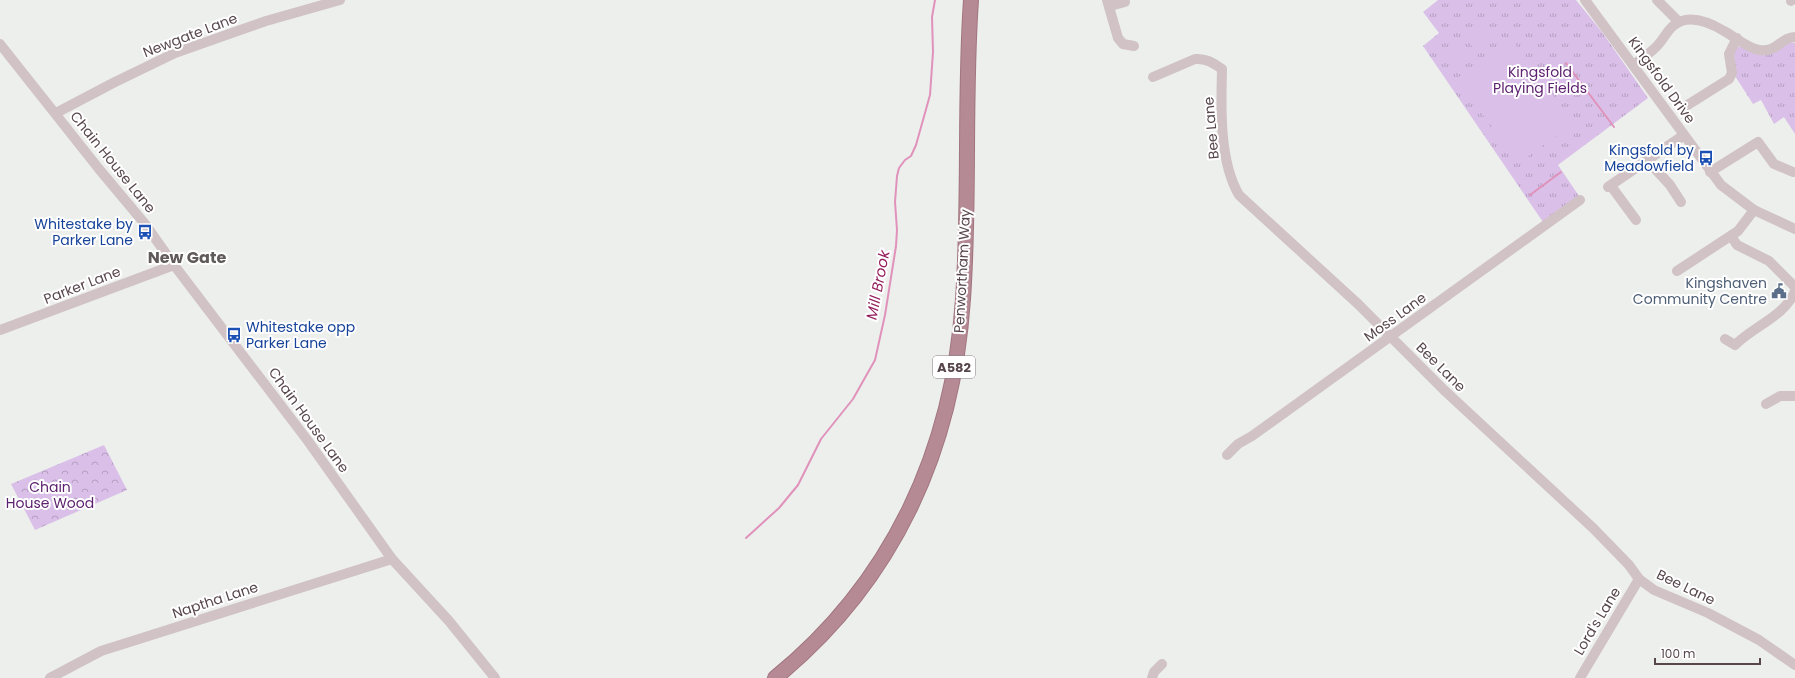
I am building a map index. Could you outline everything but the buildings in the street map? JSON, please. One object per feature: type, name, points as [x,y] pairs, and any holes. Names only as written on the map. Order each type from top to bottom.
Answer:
[{"type":"highway","name":"Penwortham Way","points":[[775,678],[801,657],[845,611],[881,562],[902,525],[922,483],[945,413],[955,358],[963,300],[971,0]]},
{"type":"street","name":"Newgate Lane","points":[[56,113],[115,82],[176,53],[266,21],[340,0]]},
{"type":"street","name":"Kingsfold Drive","points":[[1585,0],[1721,185],[1754,210],[1795,229]]},
{"type":"street","points":[[1657,0],[1679,22]]},
{"type":"street","points":[[1125,2],[1109,3],[1118,38],[1123,44],[1134,46]]},
{"type":"street","points":[[1633,65],[1656,48],[1672,26],[1687,19],[1703,21],[1724,30],[1757,50],[1766,51],[1775,48],[1788,37],[1795,37]]},
{"type":"street","points":[[1686,106],[1730,79],[1732,73],[1729,54],[1737,38]]},
{"type":"street","name":"Chain House Lane","points":[[0,44],[145,224],[174,265],[252,365],[392,558],[449,621],[495,678]]},
{"type":"street","name":"Bee Lane","points":[[1153,77],[1195,59],[1203,58],[1211,61],[1222,69],[1221,94],[1225,150],[1233,185],[1239,195],[1392,336],[1444,390],[1593,528],[1629,565],[1639,579],[1654,590],[1708,614],[1759,640],[1795,665]]},
{"type":"street","points":[[1636,220],[1610,186],[1684,134]]},
{"type":"street","points":[[1710,172],[1758,142],[1774,164],[1793,172]]},
{"type":"street","points":[[1647,160],[1670,185],[1681,202]]},
{"type":"street","name":"Moss Lane","points":[[1227,455],[1238,444],[1252,436],[1580,200]]},
{"type":"street","points":[[1677,271],[1731,236],[1747,222],[1754,210]]},
{"type":"street","points":[[1731,236],[1737,245],[1769,261],[1795,287]]},
{"type":"street","name":"Parker Lane","points":[[0,330],[174,265]]},
{"type":"street","points":[[1725,338],[1732,349],[1746,334],[1777,314],[1788,304],[1795,290]]},
{"type":"street","points":[[1766,404],[1780,396],[1795,396]]},
{"type":"street","name":"Naptha Lane","points":[[50,678],[101,651],[392,558]]},
{"type":"street","name":"Lord's Lane","points":[[1580,678],[1639,579]]},
{"type":"street","points":[[1152,678],[1154,672],[1162,664]]},
{"type":"green space","name":"Kingsfold Playing Fields","points":[[1438,0],[1576,0],[1602,32],[1648,98],[1558,165],[1579,196],[1543,222],[1423,46],[1439,33],[1423,12]]},
{"type":"green space","points":[[1476,25],[1483,27],[1492,38],[1475,50],[1466,39],[1468,31]]},
{"type":"green space","points":[[1511,39],[1574,123],[1519,163],[1456,79]]},
{"type":"green space","points":[[1791,42],[1795,43],[1795,134],[1784,117],[1774,124],[1761,100],[1753,104],[1735,76],[1734,52],[1736,47],[1743,47],[1762,55],[1766,55],[1773,53]]},
{"type":"green space","points":[[1451,44],[1467,47],[1468,51],[1466,55],[1458,60],[1457,64],[1453,65],[1450,63],[1452,56],[1448,51]]},
{"type":"green space","name":"Chain House Wood","points":[[104,445],[127,490],[35,530],[11,484]]},
{"type":"waterway","name":"Mill Brook","points":[[746,538],[779,508],[798,485],[821,439],[853,399],[875,360],[885,315],[896,246],[897,230],[895,202],[897,176],[899,168],[905,160],[911,156],[916,145],[930,95],[933,52],[932,17],[935,0]]},
{"type":"waterway","points":[[1566,63],[1614,127]]},
{"type":"waterway","points":[[1530,195],[1561,172]]},
{"type":"place","name":"Kingsfold by Meadowfield","points":[[1706,158]]},
{"type":"place","name":"Whitestake by Parker Lane","points":[[145,232]]},
{"type":"place","name":"Kingshaven Community Centre","points":[[1779,291]]},
{"type":"place","name":"Whitestake opp Parker Lane","points":[[234,335]]},
{"type":"district","name":"New Gate","points":[[187,257]]}]
